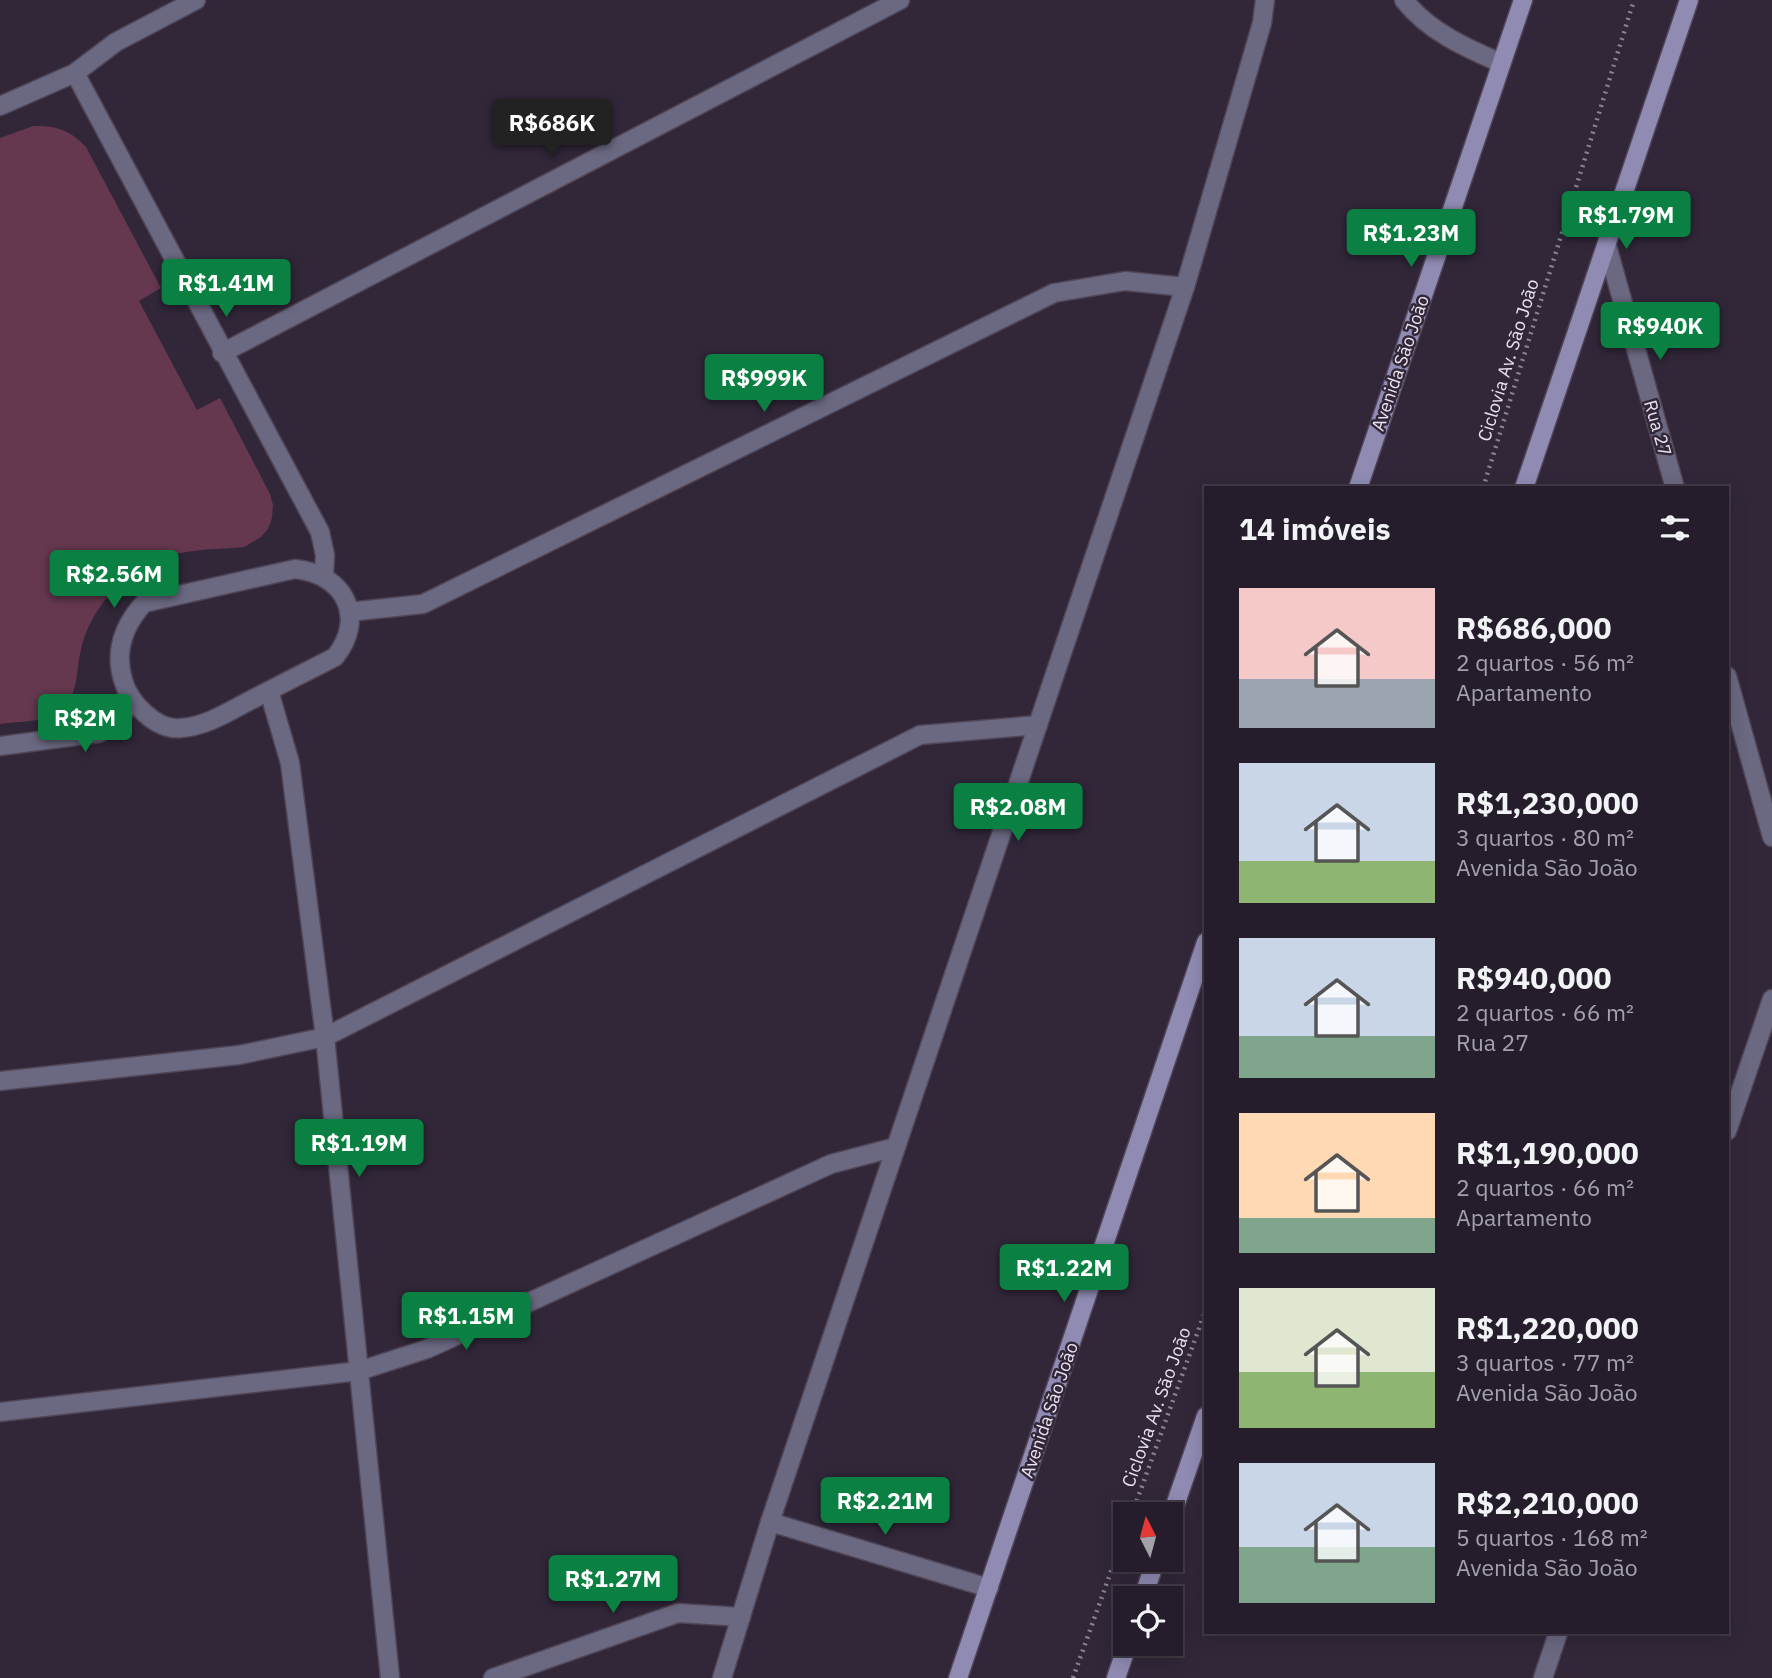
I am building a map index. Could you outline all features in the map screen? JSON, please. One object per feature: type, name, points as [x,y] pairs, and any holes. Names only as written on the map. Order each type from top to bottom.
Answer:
[{"type":"street","points":[[0,106],[75,73],[116,41],[196,0]]},
{"type":"street","points":[[222,353],[900,0]]},
{"type":"street","points":[[722,1678],[770,1522],[1185,287],[1262,23],[1265,0]]},
{"type":"street","points":[[1404,0],[1414,13],[1433,28],[1501,63]]},
{"type":"street","name":"Avenida São João","points":[[1359,486],[1523,0]]},
{"type":"street","points":[[1525,486],[1689,0]]},
{"type":"street","points":[[75,73],[222,353],[320,532],[325,555],[324,576]]},
{"type":"street","name":"Rua 27","points":[[1608,246],[1674,486]]},
{"type":"street","points":[[349,612],[423,604],[1054,293],[1125,281],[1185,287]]},
{"type":"street","points":[[295,569],[324,576],[336,585],[345,598],[349,612],[348,636],[335,657],[205,724],[178,729],[160,723],[145,713],[132,699],[123,683],[119,648],[124,631],[144,603],[295,569]]},
{"type":"street","points":[[1729,683],[1772,837]]},
{"type":"street","points":[[269,691],[290,763],[325,1037],[390,1678]]},
{"type":"street","points":[[0,746],[99,733],[119,721],[132,699]]},
{"type":"street","points":[[0,1081],[239,1055],[325,1037],[920,735],[1038,725]]},
{"type":"street","name":"Avenida São João","points":[[958,1678],[1204,948]]},
{"type":"street","points":[[1729,1125],[1772,999]]},
{"type":"street","points":[[0,1412],[359,1371],[427,1349],[831,1164],[896,1147]]},
{"type":"street","points":[[1176,1502],[1204,1422]]},
{"type":"street","points":[[770,1522],[989,1588]]},
{"type":"street","points":[[493,1678],[678,1613],[741,1617]]},
{"type":"street","points":[[1543,1678],[1558,1634]]},
{"type":"street","points":[[1116,1678],[1124,1656]]},
{"type":"path","name":"Ciclovia Av. São João","points":[[1484,486],[1634,0]]},
{"type":"path","name":"Ciclovia Av. São João","points":[[1136,1502],[1204,1315]]},
{"type":"path","points":[[1073,1678],[1113,1566]]},
{"type":"shaded area","points":[[33,126],[62,130],[86,147],[161,288],[139,301],[197,410],[220,398],[270,494],[273,505],[268,529],[261,537],[244,547],[180,553],[162,558],[129,576],[103,603],[93,619],[80,654],[74,691],[62,709],[48,717],[32,721],[0,724],[0,138]]}]
